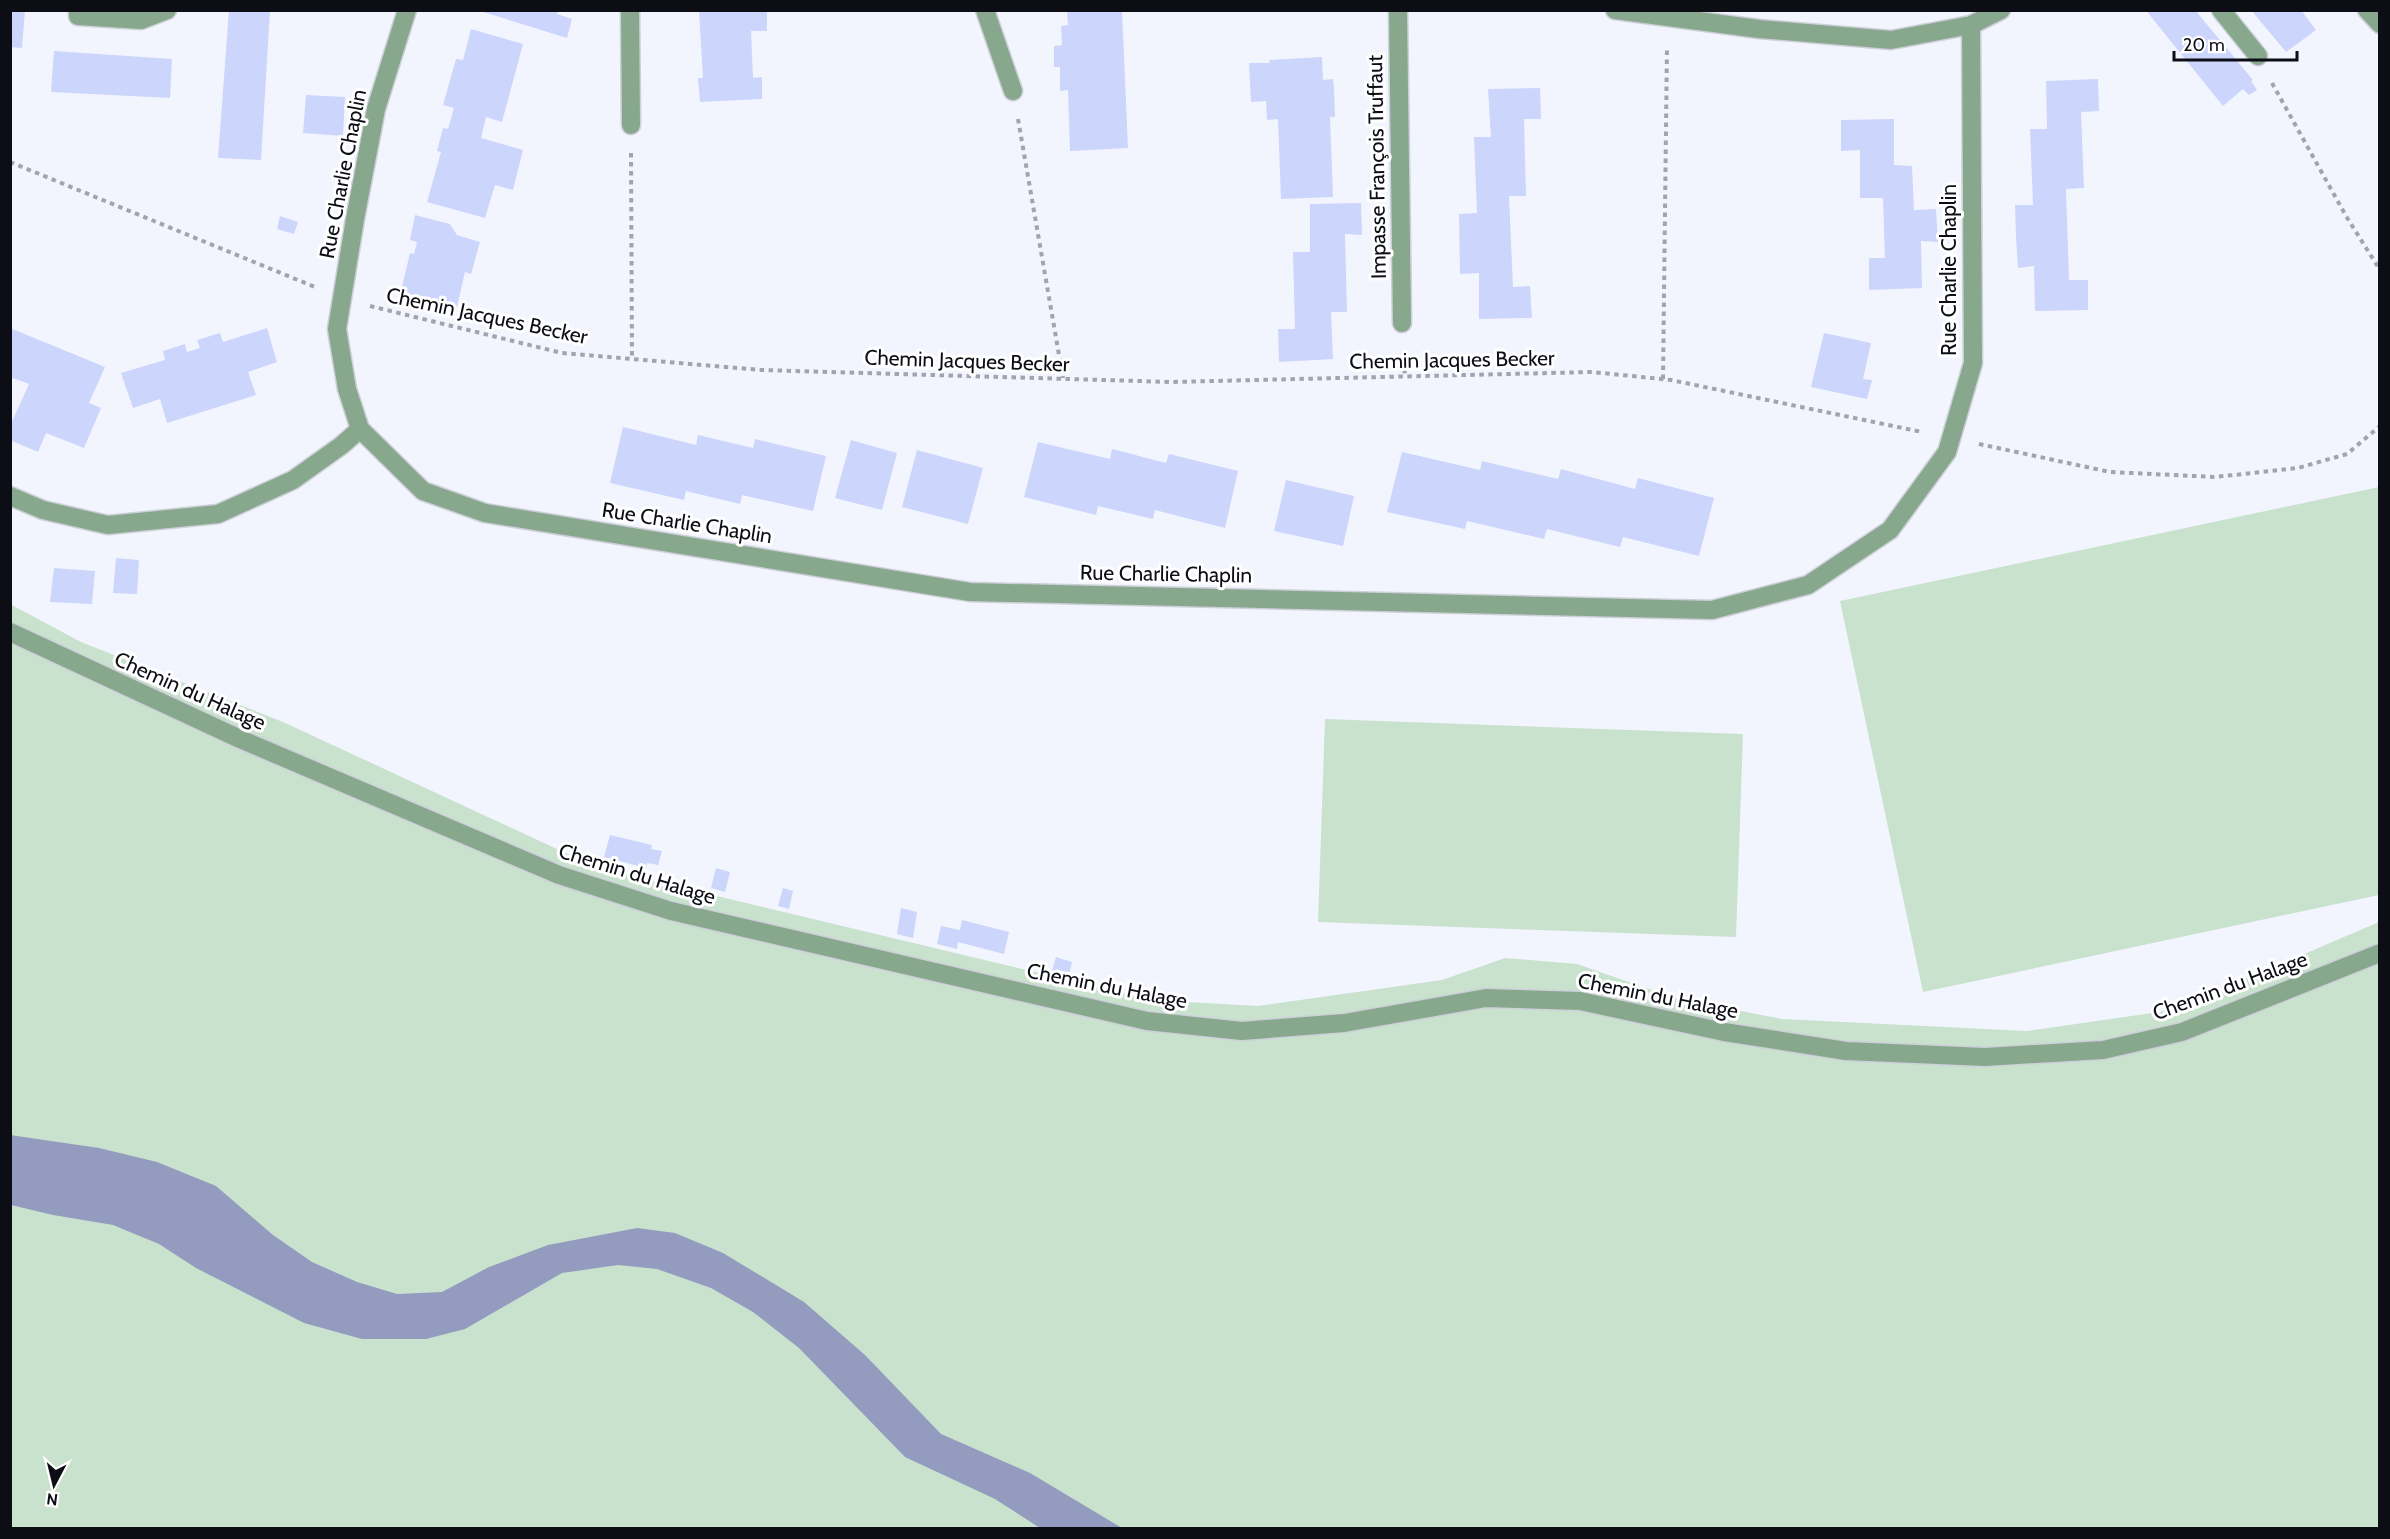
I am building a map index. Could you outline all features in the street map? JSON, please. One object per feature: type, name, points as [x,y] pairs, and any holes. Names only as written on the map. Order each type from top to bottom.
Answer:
[{"type":"street","points":[[78,10],[78,16],[141,20],[167,10]]},
{"type":"street","name":"Rue Charlie Chaplin","points":[[407,10],[376,109],[354,219],[337,329],[347,389],[360,429],[423,491],[485,513],[970,592],[1712,609],[1808,585],[1890,530],[1947,452],[1973,363],[1971,25]]},
{"type":"street","points":[[630,10],[631,125]]},
{"type":"street","points":[[985,10],[1013,91]]},
{"type":"street","name":"Impasse François Truffaut","points":[[1398,10],[1402,323]]},
{"type":"street","points":[[1615,10],[1759,29],[1891,40],[1971,25],[2001,10]]},
{"type":"street","points":[[2221,10],[2258,56]]},
{"type":"street","points":[[2367,10],[2379,24]]},
{"type":"street","points":[[10,496],[43,510],[108,525],[218,514],[293,480],[342,445],[360,429]]},
{"type":"street","name":"Chemin du Halage","points":[[10,632],[240,739],[559,875],[670,911],[1147,1021],[1242,1031],[1344,1023],[1486,998],[1580,1001],[1724,1032],[1846,1052],[1985,1057],[2103,1050],[2182,1032],[2379,953]]},
{"type":"path","points":[[1663,379],[1668,17]]},
{"type":"path","points":[[2258,56],[2346,216],[2379,270]]},
{"type":"path","points":[[1013,91],[1063,378]]},
{"type":"path","points":[[631,125],[632,358]]},
{"type":"path","name":"Chemin Jacques Becker","points":[[10,162],[342,299],[562,353],[761,370],[1172,382],[1592,372],[1663,379],[2110,472],[2215,477],[2298,468],[2347,454],[2379,426]]},
{"type":"green space","points":[[2379,487],[2379,895],[1923,992],[1840,601]]},
{"type":"green space","points":[[10,604],[81,642],[283,722],[596,867],[1152,1000],[1258,1006],[1442,980],[1505,958],[1577,964],[1675,998],[1782,1019],[2027,1031],[2173,1010],[2379,922],[2379,1528],[11,1528]]},
{"type":"green space","points":[[1325,719],[1743,734],[1736,937],[1318,922]]},
{"type":"water","points":[[10,1135],[99,1148],[157,1162],[216,1186],[273,1235],[312,1262],[357,1282],[397,1294],[442,1292],[489,1267],[548,1245],[637,1228],[675,1233],[723,1253],[804,1302],[865,1355],[941,1434],[1030,1473],[1122,1528],[1040,1528],[995,1499],[905,1457],[799,1348],[753,1312],[711,1288],[657,1269],[618,1265],[562,1273],[465,1329],[426,1339],[362,1339],[304,1323],[196,1268],[159,1244],[113,1225],[11,1205]]},
{"type":"building","points":[[10,10],[25,10],[22,48],[10,47]]},
{"type":"building","points":[[229,10],[270,10],[261,160],[218,158]]},
{"type":"building","points":[[477,10],[558,10],[557,14],[572,19],[567,38]]},
{"type":"building","points":[[699,10],[767,10],[767,31],[751,31],[753,78],[762,77],[762,99],[700,102],[698,78],[703,78]]},
{"type":"building","points":[[1067,10],[1122,10],[1128,148],[1070,151],[1068,90],[1060,91],[1060,67],[1054,67],[1054,46],[1062,45],[1061,26],[1068,25]]},
{"type":"building","points":[[2151,10],[2195,10],[2253,80],[2251,81],[2257,90],[2249,95],[2243,89],[2223,106],[2148,13]]},
{"type":"building","points":[[2251,10],[2301,10],[2316,30],[2286,52]]},
{"type":"building","points":[[471,29],[523,44],[502,122],[486,117],[481,138],[523,150],[513,190],[495,185],[485,218],[427,202],[441,152],[437,151],[443,128],[448,129],[454,108],[443,105],[456,59],[463,60]]},
{"type":"building","points":[[54,51],[172,59],[170,98],[51,92]]},
{"type":"building","points":[[1322,57],[1323,80],[1333,79],[1334,88],[1335,117],[1330,117],[1333,197],[1281,199],[1278,119],[1267,120],[1266,101],[1251,102],[1249,63]]},
{"type":"building","points":[[2098,79],[2099,111],[2081,112],[2084,188],[2066,189],[2069,280],[2088,280],[2088,310],[2035,311],[2034,266],[2018,268],[2015,205],[2033,205],[2030,129],[2047,129],[2046,81]]},
{"type":"building","points":[[1540,88],[1541,119],[1524,119],[1526,196],[1509,196],[1513,287],[1530,286],[1532,318],[1479,319],[1479,273],[1460,274],[1459,214],[1477,213],[1474,137],[1491,137],[1488,89]]},
{"type":"building","points":[[306,95],[345,97],[343,136],[303,133]]},
{"type":"building","points":[[1894,119],[1894,165],[1912,166],[1914,210],[1936,209],[1938,242],[1921,241],[1922,288],[1869,290],[1869,258],[1885,258],[1883,198],[1860,198],[1860,150],[1841,151],[1841,120]]},
{"type":"building","points":[[1361,203],[1362,235],[1345,234],[1347,312],[1331,312],[1333,359],[1279,362],[1278,329],[1295,329],[1293,252],[1310,252],[1310,204]]},
{"type":"building","points":[[415,215],[450,224],[457,235],[480,242],[471,274],[465,272],[456,311],[400,295],[410,253],[414,254],[417,242],[410,240]]},
{"type":"building","points":[[280,216],[298,222],[294,234],[277,229]]},
{"type":"building","points":[[10,328],[105,367],[89,403],[101,408],[84,448],[46,433],[38,452],[10,440],[10,426],[29,384],[10,377]]},
{"type":"building","points":[[267,328],[277,362],[248,372],[256,395],[167,423],[160,399],[133,408],[121,373],[165,360],[163,351],[185,344],[187,352],[200,348],[197,340],[220,333],[223,342]]},
{"type":"building","points":[[1824,333],[1871,343],[1863,379],[1872,380],[1867,399],[1811,387]]},
{"type":"building","points":[[623,427],[696,445],[698,435],[753,448],[755,439],[826,456],[813,511],[742,495],[740,504],[686,491],[684,500],[610,483]]},
{"type":"building","points":[[851,440],[897,453],[882,510],[835,498]]},
{"type":"building","points":[[1038,442],[1110,459],[1112,449],[1166,463],[1169,454],[1238,471],[1225,528],[1155,510],[1153,519],[1098,506],[1096,515],[1024,497]]},
{"type":"building","points":[[917,450],[983,468],[968,524],[902,507]]},
{"type":"building","points":[[1402,452],[1480,470],[1482,461],[1558,479],[1561,469],[1635,489],[1638,478],[1714,498],[1699,556],[1623,537],[1620,547],[1547,529],[1544,539],[1467,521],[1465,529],[1387,512]]},
{"type":"building","points":[[1286,480],[1354,496],[1343,546],[1274,531]]},
{"type":"building","points":[[116,558],[139,560],[137,594],[113,593]]},
{"type":"building","points":[[54,568],[95,571],[92,604],[50,602]]},
{"type":"building","points":[[610,835],[652,845],[651,849],[662,851],[658,865],[647,863],[646,868],[604,857]]},
{"type":"building","points":[[716,868],[730,872],[725,892],[711,888]]},
{"type":"building","points":[[783,888],[793,891],[789,909],[778,906]]},
{"type":"building","points":[[901,908],[917,912],[913,938],[897,934]]},
{"type":"building","points":[[962,920],[1009,932],[1004,954],[958,942],[957,949],[937,944],[941,926],[960,930]]},
{"type":"building","points":[[1056,957],[1072,962],[1069,975],[1052,971]]}]
